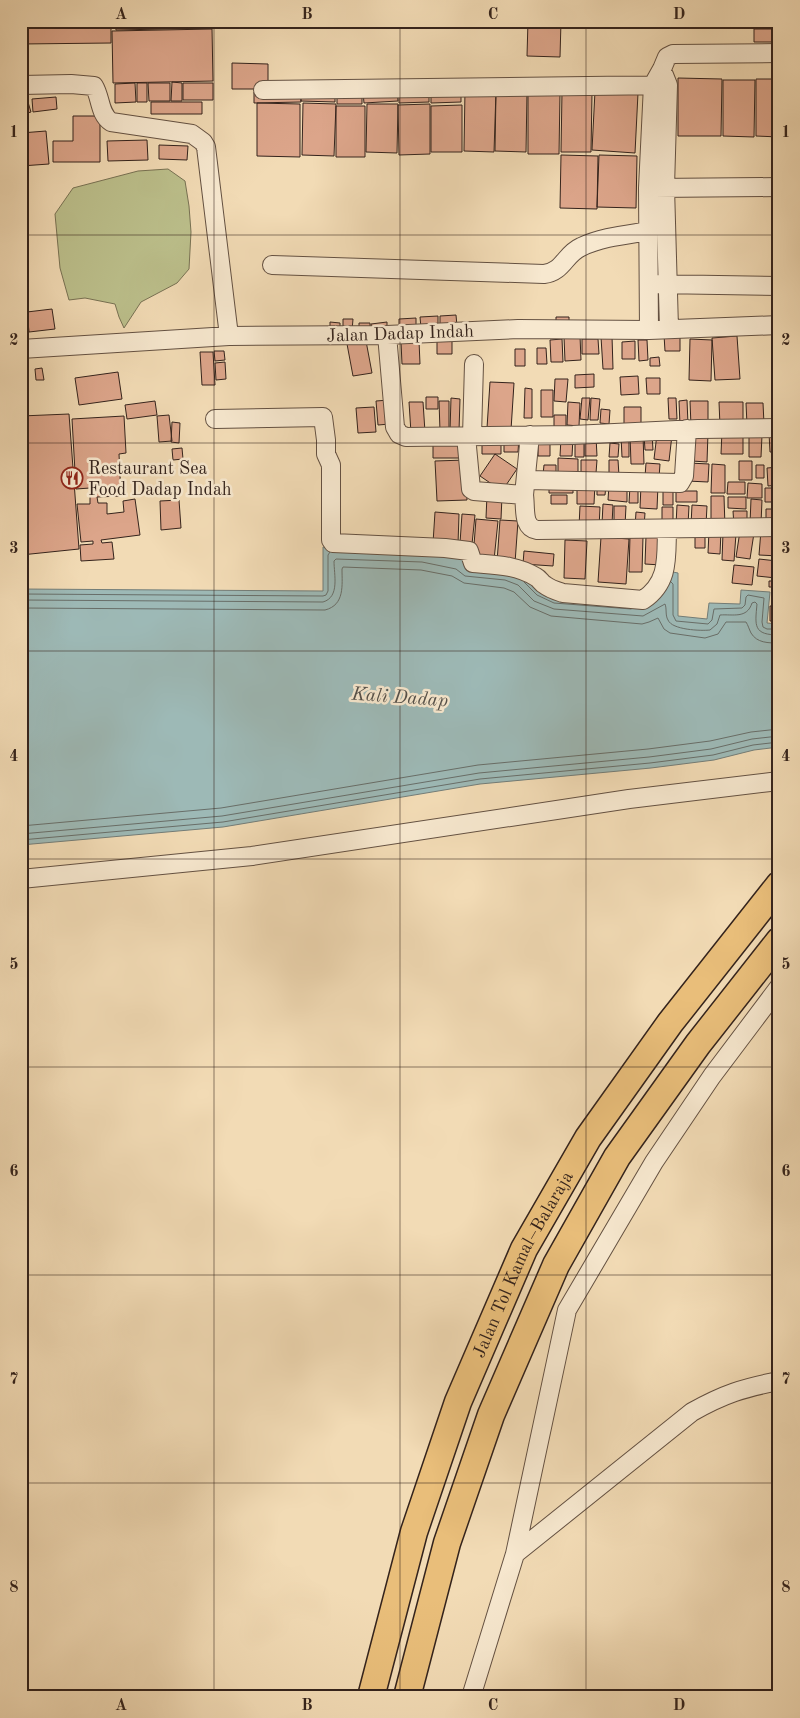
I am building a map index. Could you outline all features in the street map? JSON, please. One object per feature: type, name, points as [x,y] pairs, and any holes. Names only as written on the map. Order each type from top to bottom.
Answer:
[{"type":"highway","name":"Jalan Tol Kamal–Balaraja","points":[[371,1697],[414,1532],[458,1402],[524,1249],[588,1138],[670,1022],[779,885]]},
{"type":"highway","name":"Jalan Tol Kamal–Balaraja","points":[[407,1697],[447,1543],[490,1415],[556,1265],[617,1157],[698,1044],[779,941]]},
{"type":"street","points":[[649,330],[649,231],[657,188],[661,80],[668,56],[678,53],[779,53]]},
{"type":"street","points":[[263,90],[661,80]]},
{"type":"street","points":[[21,85],[71,84],[94,86],[106,119],[111,122],[192,134],[203,142],[206,147],[229,336]]},
{"type":"street","points":[[657,188],[779,187]]},
{"type":"street","points":[[657,188],[668,284],[669,328]]},
{"type":"street","points":[[272,266],[544,274],[557,270],[571,253],[582,246],[606,237],[649,231]]},
{"type":"street","points":[[649,285],[779,286]]},
{"type":"street","name":"Jalan Dadap Indah","points":[[21,349],[229,336],[386,335],[518,329],[649,330],[779,325]]},
{"type":"street","points":[[386,335],[396,430],[399,434],[406,437],[573,435],[687,429],[779,428]]},
{"type":"street","points":[[474,364],[469,436],[471,489],[474,491],[677,484],[682,481],[684,476],[687,429]]},
{"type":"street","points":[[215,418],[271,419],[302,416],[323,417],[326,454],[331,465],[331,540],[334,543],[445,548],[470,551],[474,564],[519,568],[537,577],[546,586],[564,593],[643,600],[654,589],[664,574],[668,528]]},
{"type":"street","points":[[530,435],[525,488],[527,524],[531,529],[779,527]]},
{"type":"street","points":[[21,879],[252,856],[619,801],[779,781]]},
{"type":"street","points":[[471,1697],[515,1554],[567,1310],[660,1154],[712,1076],[779,987]]},
{"type":"street","points":[[515,1554],[692,1412],[716,1398],[744,1388],[779,1381]]},
{"type":"green space","points":[[168,169],[185,181],[191,232],[189,269],[177,283],[141,302],[124,328],[115,304],[85,298],[69,300],[60,268],[55,214],[73,188],[138,171]]},
{"type":"water","name":"Kali Dadap","points":[[323,547],[423,551],[462,559],[642,605],[668,571],[678,573],[678,616],[707,619],[709,603],[740,604],[741,590],[770,592],[767,623],[778,624],[779,629],[779,747],[754,750],[714,760],[651,768],[480,784],[223,827],[21,845],[21,589],[323,591]]},
{"type":"building","points":[[21,21],[111,21],[111,43],[21,44]]},
{"type":"building","points":[[115,21],[213,21],[213,28],[116,30]]},
{"type":"building","points":[[528,21],[561,21],[560,57],[527,56]]},
{"type":"building","points":[[680,21],[724,21],[724,27],[680,26]]},
{"type":"building","points":[[725,21],[754,21],[754,26],[725,26]]},
{"type":"building","points":[[756,21],[779,21],[779,26],[756,26]]},
{"type":"building","points":[[212,29],[213,81],[113,83],[112,31]]},
{"type":"building","points":[[754,29],[779,29],[779,42],[754,42]]},
{"type":"building","points":[[232,63],[268,64],[268,89],[232,89]]},
{"type":"building","points":[[678,78],[722,79],[721,136],[678,136]]},
{"type":"building","points":[[756,79],[779,79],[779,137],[756,136]]},
{"type":"building","points":[[723,80],[755,80],[754,137],[723,136]]},
{"type":"building","points":[[172,82],[182,83],[182,101],[171,101]]},
{"type":"building","points":[[135,83],[136,102],[115,103],[115,84]]},
{"type":"building","points":[[137,83],[147,83],[147,102],[137,102]]},
{"type":"building","points":[[148,83],[170,83],[170,101],[149,101]]},
{"type":"building","points":[[183,83],[213,83],[213,100],[183,100]]},
{"type":"building","points":[[302,90],[335,91],[335,102],[301,101]]},
{"type":"building","points":[[399,90],[429,90],[429,102],[399,103]]},
{"type":"building","points":[[465,90],[496,91],[494,152],[464,151]]},
{"type":"building","points":[[397,91],[398,101],[364,103],[363,92]]},
{"type":"building","points":[[461,91],[461,102],[431,103],[431,92]]},
{"type":"building","points":[[595,91],[638,93],[635,153],[592,150]]},
{"type":"building","points":[[254,92],[300,92],[301,102],[254,103]]},
{"type":"building","points":[[337,92],[362,92],[362,104],[337,104]]},
{"type":"building","points":[[496,92],[527,92],[526,152],[495,151]]},
{"type":"building","points":[[528,92],[560,93],[559,154],[528,154]]},
{"type":"building","points":[[562,92],[592,93],[591,152],[561,152]]},
{"type":"building","points":[[56,97],[57,109],[33,112],[32,99]]},
{"type":"building","points":[[27,99],[31,112],[21,115],[21,100]]},
{"type":"building","points":[[151,102],[202,102],[202,114],[151,114]]},
{"type":"building","points":[[257,103],[300,104],[300,157],[257,156]]},
{"type":"building","points":[[303,103],[336,104],[334,156],[302,155]]},
{"type":"building","points":[[367,104],[398,104],[397,153],[366,152]]},
{"type":"building","points":[[430,104],[430,154],[399,155],[398,105]]},
{"type":"building","points":[[462,105],[462,152],[431,152],[431,106]]},
{"type":"building","points":[[336,106],[365,106],[365,157],[336,157]]},
{"type":"building","points":[[73,116],[100,116],[100,162],[53,162],[53,141],[73,141]]},
{"type":"building","points":[[46,131],[49,164],[21,166],[21,133]]},
{"type":"building","points":[[147,140],[148,160],[108,161],[107,141]]},
{"type":"building","points":[[159,145],[188,146],[187,160],[159,159]]},
{"type":"building","points":[[561,155],[598,156],[597,209],[560,208]]},
{"type":"building","points":[[599,155],[637,156],[636,208],[597,207]]},
{"type":"building","points":[[52,309],[55,329],[29,332],[27,312]]},
{"type":"building","points":[[21,310],[23,310],[24,324],[21,324]]},
{"type":"building","points":[[456,315],[457,326],[440,326],[440,316]]},
{"type":"building","points":[[438,316],[438,327],[421,328],[420,317]]},
{"type":"building","points":[[556,317],[569,317],[569,326],[556,326]]},
{"type":"building","points":[[416,318],[416,328],[399,328],[399,319]]},
{"type":"building","points":[[343,319],[353,319],[352,331],[343,331]]},
{"type":"building","points":[[330,322],[340,323],[340,331],[330,330]]},
{"type":"building","points":[[387,322],[387,330],[372,332],[371,324]]},
{"type":"building","points":[[359,323],[370,323],[370,330],[359,330]]},
{"type":"building","points":[[680,334],[680,351],[665,351],[664,335]]},
{"type":"building","points":[[580,336],[581,360],[565,361],[564,337]]},
{"type":"building","points":[[612,336],[613,369],[603,369],[601,337]]},
{"type":"building","points":[[737,336],[740,379],[715,380],[712,338]]},
{"type":"building","points":[[437,339],[452,339],[452,354],[437,354]]},
{"type":"building","points":[[562,339],[563,362],[551,362],[550,340]]},
{"type":"building","points":[[582,339],[598,339],[599,354],[582,354]]},
{"type":"building","points":[[690,339],[712,340],[711,381],[689,380]]},
{"type":"building","points":[[638,340],[647,340],[648,360],[639,361]]},
{"type":"building","points":[[366,341],[372,373],[353,376],[347,344]]},
{"type":"building","points":[[419,341],[420,364],[402,364],[401,342]]},
{"type":"building","points":[[635,341],[635,359],[622,359],[622,342]]},
{"type":"building","points":[[775,341],[779,341],[779,371],[778,371]]},
{"type":"building","points":[[537,348],[546,348],[547,364],[537,364]]},
{"type":"building","points":[[515,349],[525,349],[525,366],[515,366]]},
{"type":"building","points":[[214,351],[224,351],[225,360],[215,361]]},
{"type":"building","points":[[200,352],[213,352],[215,385],[202,385]]},
{"type":"building","points":[[659,357],[660,366],[650,366],[650,358]]},
{"type":"building","points":[[225,362],[226,379],[216,380],[215,363]]},
{"type":"building","points":[[42,368],[44,380],[36,380],[35,369]]},
{"type":"building","points":[[118,372],[122,399],[79,405],[75,378]]},
{"type":"building","points":[[594,374],[594,387],[575,388],[575,375]]},
{"type":"building","points":[[638,376],[639,394],[621,395],[620,377]]},
{"type":"building","points":[[646,378],[660,378],[660,394],[647,394]]},
{"type":"building","points":[[555,379],[568,379],[566,402],[554,401]]},
{"type":"building","points":[[490,382],[514,383],[511,430],[487,428]]},
{"type":"building","points":[[525,388],[532,389],[532,418],[524,418]]},
{"type":"building","points":[[541,390],[553,390],[553,417],[541,417]]},
{"type":"building","points":[[426,397],[438,397],[438,409],[426,409]]},
{"type":"building","points":[[777,397],[779,397],[779,423],[778,423]]},
{"type":"building","points":[[451,398],[460,399],[459,431],[450,431]]},
{"type":"building","points":[[582,398],[590,398],[588,420],[580,419]]},
{"type":"building","points":[[591,398],[600,399],[598,420],[590,420]]},
{"type":"building","points":[[668,398],[676,398],[677,419],[669,419]]},
{"type":"building","points":[[389,400],[390,424],[378,425],[376,401]]},
{"type":"building","points":[[687,400],[688,424],[680,425],[679,401]]},
{"type":"building","points":[[155,401],[157,415],[127,419],[125,405]]},
{"type":"building","points":[[439,401],[449,401],[449,431],[440,431]]},
{"type":"building","points":[[690,401],[708,401],[708,426],[691,426]]},
{"type":"building","points":[[409,402],[423,402],[425,432],[411,433]]},
{"type":"building","points":[[568,402],[580,403],[579,426],[567,425]]},
{"type":"building","points":[[719,402],[743,402],[743,426],[720,426]]},
{"type":"building","points":[[746,403],[763,403],[764,424],[747,425]]},
{"type":"building","points":[[374,407],[376,432],[358,433],[356,408]]},
{"type":"building","points":[[624,407],[641,407],[641,426],[624,426]]},
{"type":"building","points":[[601,409],[610,410],[609,424],[600,423]]},
{"type":"building","points":[[69,414],[79,549],[21,555],[21,416]]},
{"type":"building","points":[[169,415],[172,441],[159,442],[157,416]]},
{"type":"building","points":[[554,415],[566,415],[566,431],[554,431]]},
{"type":"building","points":[[124,416],[126,453],[119,454],[121,496],[97,497],[98,503],[107,503],[107,514],[124,512],[123,501],[135,499],[140,535],[101,540],[102,543],[112,542],[114,559],[81,561],[80,545],[93,544],[93,541],[81,542],[77,504],[90,504],[90,488],[76,489],[72,419]]},
{"type":"building","points":[[172,422],[180,423],[179,443],[171,442]]},
{"type":"building","points":[[722,431],[743,432],[743,454],[721,454]]},
{"type":"building","points":[[693,433],[708,433],[707,462],[692,461]]},
{"type":"building","points":[[769,433],[779,433],[779,452],[770,452]]},
{"type":"building","points":[[652,434],[653,450],[645,450],[644,435]]},
{"type":"building","points":[[657,434],[672,435],[669,461],[654,459]]},
{"type":"building","points":[[630,435],[643,435],[644,464],[631,464]]},
{"type":"building","points":[[749,435],[762,435],[761,457],[749,457]]},
{"type":"building","points":[[621,436],[629,436],[629,457],[622,457]]},
{"type":"building","points":[[504,437],[519,437],[518,452],[504,452]]},
{"type":"building","points":[[538,437],[550,437],[550,456],[538,456]]},
{"type":"building","points":[[575,437],[584,437],[584,457],[575,457]]},
{"type":"building","points":[[596,437],[597,456],[585,456],[585,438]]},
{"type":"building","points":[[561,438],[573,438],[572,456],[560,456]]},
{"type":"building","points":[[433,439],[462,439],[462,458],[433,458]]},
{"type":"building","points":[[482,439],[501,439],[501,454],[482,454]]},
{"type":"building","points":[[610,443],[619,444],[618,457],[609,457]]},
{"type":"building","points":[[182,448],[183,459],[173,460],[172,449]]},
{"type":"building","points":[[495,454],[517,469],[502,491],[480,476]]},
{"type":"building","points":[[558,458],[578,459],[578,472],[558,472]]},
{"type":"building","points":[[466,460],[467,500],[437,501],[435,461]]},
{"type":"building","points":[[581,460],[597,460],[596,473],[581,472]]},
{"type":"building","points":[[609,460],[618,460],[619,476],[609,476]]},
{"type":"building","points":[[739,461],[752,461],[752,480],[739,480]]},
{"type":"building","points":[[646,463],[660,464],[659,478],[645,477]]},
{"type":"building","points":[[689,463],[709,464],[708,482],[687,481]]},
{"type":"building","points":[[712,464],[725,465],[725,493],[711,493]]},
{"type":"building","points":[[544,465],[556,465],[556,475],[543,475]]},
{"type":"building","points":[[756,465],[764,465],[764,478],[756,478]]},
{"type":"building","points":[[779,467],[779,485],[768,486],[767,468]]},
{"type":"building","points":[[549,482],[573,482],[573,493],[549,493]]},
{"type":"building","points":[[728,482],[745,482],[745,494],[727,494]]},
{"type":"building","points":[[577,483],[595,483],[594,504],[577,504]]},
{"type":"building","points":[[748,483],[762,484],[762,498],[747,498]]},
{"type":"building","points":[[597,484],[606,485],[605,495],[597,495]]},
{"type":"building","points":[[609,485],[627,487],[627,502],[608,500]]},
{"type":"building","points":[[641,485],[658,485],[657,509],[640,508]]},
{"type":"building","points":[[630,486],[638,486],[638,503],[629,503]]},
{"type":"building","points":[[765,488],[779,488],[779,502],[765,502]]},
{"type":"building","points":[[663,490],[673,491],[673,505],[663,505]]},
{"type":"building","points":[[676,491],[697,491],[697,502],[676,502]]},
{"type":"building","points":[[487,495],[502,496],[501,519],[486,518]]},
{"type":"building","points":[[551,495],[567,495],[567,504],[551,504]]},
{"type":"building","points":[[711,496],[724,496],[725,527],[711,527]]},
{"type":"building","points":[[728,497],[746,497],[746,509],[728,508]]},
{"type":"building","points":[[751,499],[762,500],[761,524],[750,524]]},
{"type":"building","points":[[179,500],[181,528],[161,530],[160,501]]},
{"type":"building","points":[[603,504],[613,505],[612,524],[602,524]]},
{"type":"building","points":[[677,505],[689,506],[688,525],[676,525]]},
{"type":"building","points":[[692,505],[707,506],[706,525],[691,525]]},
{"type":"building","points":[[580,506],[600,507],[599,528],[579,527]]},
{"type":"building","points":[[614,506],[626,506],[625,526],[614,526]]},
{"type":"building","points":[[662,507],[673,507],[673,525],[662,525]]},
{"type":"building","points":[[766,509],[779,509],[779,525],[766,525]]},
{"type":"building","points":[[733,511],[747,511],[747,525],[734,526]]},
{"type":"building","points":[[435,512],[459,514],[458,544],[433,543]]},
{"type":"building","points":[[636,512],[645,513],[644,527],[635,527]]},
{"type":"building","points":[[462,514],[475,515],[472,544],[460,543]]},
{"type":"building","points":[[476,519],[498,521],[494,560],[473,558]]},
{"type":"building","points":[[500,520],[518,521],[515,563],[497,562]]},
{"type":"building","points":[[761,530],[779,531],[779,556],[759,555]]},
{"type":"building","points":[[709,531],[721,531],[720,554],[708,553]]},
{"type":"building","points":[[740,531],[754,533],[750,559],[736,557]]},
{"type":"building","points":[[695,532],[705,533],[705,548],[695,548]]},
{"type":"building","points":[[723,533],[736,534],[734,561],[722,560]]},
{"type":"building","points":[[630,536],[643,537],[642,572],[629,572]]},
{"type":"building","points":[[646,536],[662,537],[661,565],[645,564]]},
{"type":"building","points":[[601,537],[629,539],[626,584],[598,582]]},
{"type":"building","points":[[565,540],[587,541],[585,579],[564,578]]},
{"type":"building","points":[[524,551],[554,554],[553,566],[523,564]]},
{"type":"building","points":[[759,559],[777,561],[776,578],[757,576]]},
{"type":"building","points":[[734,565],[754,567],[752,585],[732,583]]},
{"type":"building","points":[[769,581],[779,581],[779,587],[769,587]]},
{"type":"building","points":[[774,588],[779,589],[779,601],[773,601]]},
{"type":"building","points":[[770,606],[779,606],[779,621],[770,621]]},
{"type":"place","name":"Restaurant Sea Food Dadap Indah","points":[[72,478]]}]
